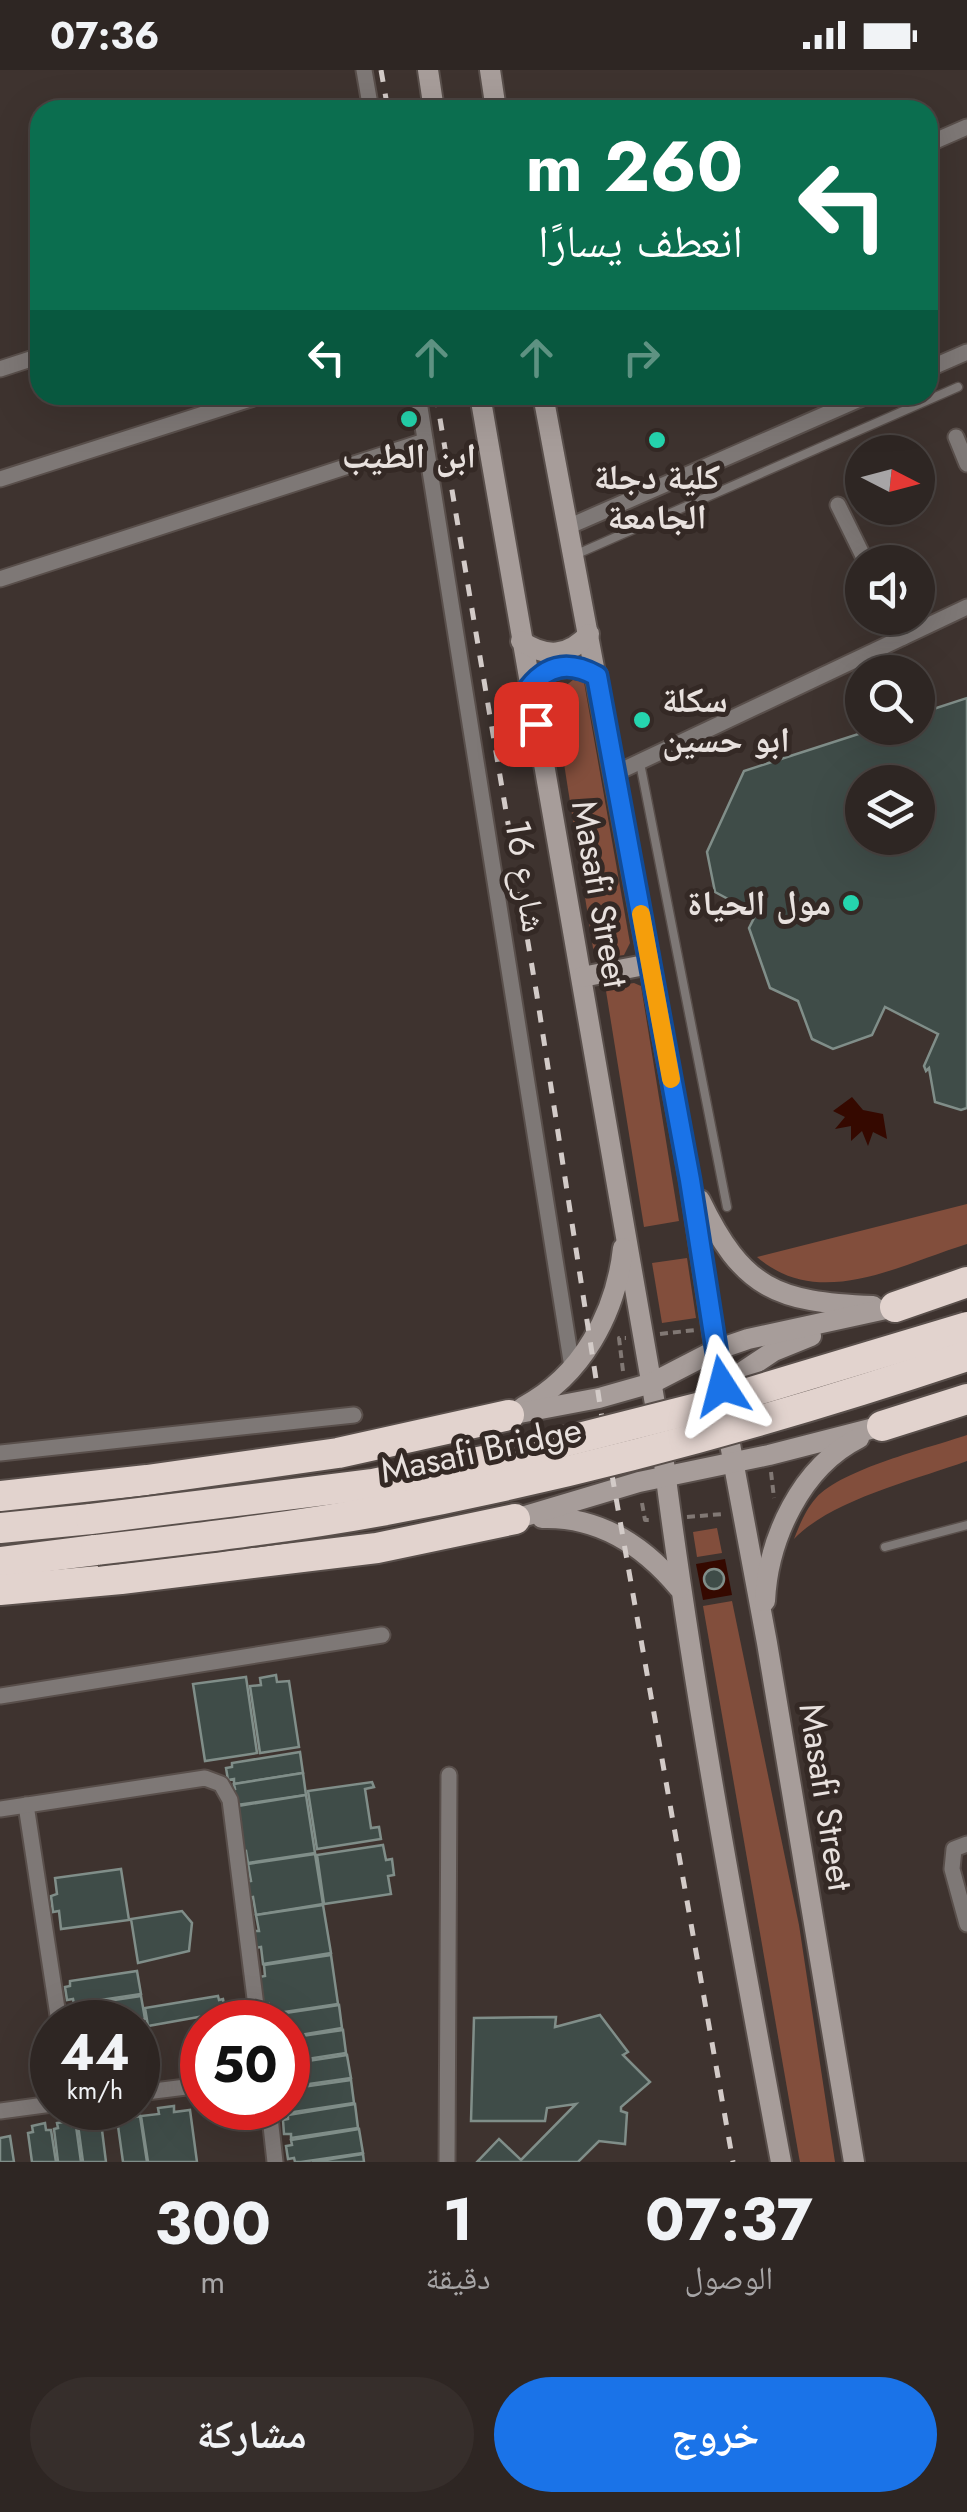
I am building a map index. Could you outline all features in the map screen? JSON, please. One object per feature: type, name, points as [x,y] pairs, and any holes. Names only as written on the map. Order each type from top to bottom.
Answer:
[{"type":"highway","points":[[895,1307],[967,1282]]},
{"type":"highway","name":"Masafi Bridge","points":[[0,1528],[373,1484],[512,1455],[701,1407],[967,1327]]},
{"type":"highway","name":"Masafi Bridge","points":[[0,1562],[378,1511],[473,1492],[734,1427],[967,1356]]},
{"type":"highway","points":[[882,1426],[967,1399]]},
{"type":"highway","points":[[0,1496],[147,1480],[338,1452],[519,1413]]},
{"type":"highway","points":[[0,1590],[377,1548],[527,1516]]},
{"type":"main road","points":[[428,70],[432,100]]},
{"type":"main road","points":[[490,70],[494,100]]},
{"type":"main road","name":"Masafi Street","points":[[482,405],[654,1393]]},
{"type":"main road","name":"Masafi Street","points":[[545,405],[690,1180],[722,1386],[774,1352],[830,1329]]},
{"type":"main road","points":[[521,641],[534,649],[557,654],[579,644],[589,634]]},
{"type":"main road","points":[[529,688],[538,677],[559,666],[583,668],[597,676]]},
{"type":"main road","points":[[582,977],[650,964]]},
{"type":"main road","points":[[690,1180],[718,1238],[741,1267],[766,1286],[792,1298],[832,1305],[895,1307]]},
{"type":"main road","points":[[519,1413],[556,1386],[590,1344],[607,1313],[620,1270],[625,1226]]},
{"type":"main road","points":[[519,1413],[599,1398],[654,1393],[716,1350],[748,1339],[895,1307]]},
{"type":"main road","points":[[792,1366],[801,1350],[854,1318]]},
{"type":"main road","points":[[519,1413],[548,1419],[558,1429]]},
{"type":"main road","points":[[810,1420],[846,1436]]},
{"type":"main road","points":[[527,1516],[639,1482],[668,1467],[846,1436],[882,1426]]},
{"type":"main road","points":[[768,1642],[764,1597],[772,1552],[788,1514],[816,1473],[847,1444],[882,1426]]},
{"type":"main road","name":"Masafi Street","points":[[732,1453],[768,1642],[854,2162]]},
{"type":"main road","points":[[668,1467],[681,1590],[731,1895],[781,2162]]},
{"type":"main road","points":[[527,1516],[564,1487]]},
{"type":"main road","points":[[527,1516],[596,1524],[658,1562],[681,1590]]},
{"type":"street","points":[[364,70],[368,100]]},
{"type":"street","points":[[938,140],[967,128]]},
{"type":"street","points":[[938,365],[967,352]]},
{"type":"street","points":[[0,369],[30,359]]},
{"type":"street","points":[[0,478],[230,405]]},
{"type":"street","name":"شارع 16","points":[[420,405],[572,1367]]},
{"type":"street","points":[[570,526],[846,405]]},
{"type":"street","points":[[956,437],[967,464]]},
{"type":"street","points":[[0,579],[425,441]]},
{"type":"street","points":[[838,506],[858,545]]},
{"type":"street","points":[[616,773],[967,607]]},
{"type":"street","points":[[0,1453],[354,1416]]},
{"type":"street","points":[[0,1696],[382,1635]]},
{"type":"street","points":[[446,2162],[448,1775]]},
{"type":"street","points":[[0,1808],[205,1778],[221,1784],[230,1800],[255,2000]]},
{"type":"street","points":[[26,1805],[56,2000]]},
{"type":"street","points":[[967,1844],[954,1849],[952,1869],[967,1924]]},
{"type":"street","points":[[0,2112],[30,2107]]},
{"type":"street","points":[[272,2130],[276,2162]]},
{"type":"lane","points":[[938,396],[958,387]]},
{"type":"lane","points":[[575,555],[917,405]]},
{"type":"lane","points":[[640,763],[726,1207]]},
{"type":"lane","points":[[885,1547],[967,1524]]},
{"type":"path","points":[[639,1482],[645,1520],[741,1511]]},
{"type":"shaded area","points":[[573,680],[584,682],[630,943],[624,955],[601,958],[593,948],[554,700]]},
{"type":"shaded area","points":[[634,983],[641,986],[679,1221],[644,1227],[606,991],[608,987]]},
{"type":"shaded area","points":[[852,1097],[863,1110],[883,1114],[887,1139],[873,1132],[868,1146],[862,1131],[851,1141],[851,1126],[835,1129],[845,1117],[833,1111]]},
{"type":"shaded area","points":[[967,1204],[967,1244],[860,1279],[806,1281],[781,1273],[757,1257]]},
{"type":"shaded area","points":[[687,1258],[696,1318],[662,1323],[652,1263]]},
{"type":"shaded area","points":[[967,1435],[967,1461],[851,1502],[810,1525],[794,1539],[809,1507],[828,1488],[865,1469]]},
{"type":"shaded area","points":[[717,1528],[722,1553],[697,1557],[693,1532]]},
{"type":"shaded area","points":[[725,1559],[732,1595],[703,1600],[696,1564]]},
{"type":"shaded area","points":[[732,1601],[799,1925],[835,2162],[800,2162],[799,2157],[703,1606]]},
{"type":"building","name":"مول الحياة","points":[[967,698],[967,1108],[961,1110],[935,1102],[929,1068],[926,1071],[924,1066],[938,1034],[885,1007],[872,1035],[833,1049],[812,1039],[798,1001],[770,988],[749,928],[756,914],[715,892],[707,852],[744,771],[845,738],[845,745],[935,745],[935,708]]},
{"type":"building","points":[[710,1569],[718,1569],[724,1579],[718,1589],[710,1589],[704,1583],[704,1575]]},
{"type":"building","points":[[276,1675],[277,1682],[289,1681],[299,1747],[260,1753],[250,1686],[261,1685],[260,1678]]},
{"type":"building","points":[[246,1677],[257,1753],[205,1761],[193,1684]]},
{"type":"building","points":[[300,1752],[303,1773],[234,1784],[234,1779],[228,1780],[226,1768],[232,1767],[232,1763]]},
{"type":"building","points":[[303,1773],[306,1795],[237,1805],[230,1790],[235,1789],[234,1784]]},
{"type":"building","points":[[372,1782],[374,1787],[365,1789],[371,1828],[379,1827],[381,1839],[317,1849],[308,1791]]},
{"type":"building","points":[[306,1795],[315,1853],[248,1863],[246,1851],[241,1852],[238,1806]]},
{"type":"building","points":[[383,1845],[386,1860],[392,1859],[394,1875],[388,1876],[391,1894],[324,1904],[317,1855]]},
{"type":"building","points":[[315,1854],[323,1904],[256,1915],[245,1882],[251,1881],[248,1864]]},
{"type":"building","points":[[121,1869],[129,1920],[61,1929],[59,1911],[53,1912],[51,1896],[57,1894],[55,1878]]},
{"type":"building","points":[[323,1905],[331,1953],[263,1964],[261,1947],[255,1948],[252,1931],[259,1931],[256,1915]]},
{"type":"building","points":[[182,1911],[192,1923],[189,1951],[138,1963],[131,1919]]},
{"type":"building","points":[[331,1955],[338,2004],[310,2008],[310,2000],[262,2000],[259,1977],[265,1976],[264,1965]]},
{"type":"building","points":[[137,1971],[141,1994],[67,2000],[65,1987],[70,1986],[70,1981]]},
{"type":"building","points":[[180,2002],[180,2020],[160,2024],[160,2006]]},
{"type":"building","points":[[339,2005],[342,2028],[310,2033],[310,2009]]},
{"type":"building","points":[[600,2015],[628,2052],[623,2055],[650,2082],[621,2107],[627,2113],[625,2144],[599,2141],[578,2162],[477,2162],[499,2139],[521,2160],[576,2104],[547,2108],[545,2121],[471,2121],[474,2018],[556,2017],[555,2027]]},
{"type":"building","points":[[343,2030],[346,2053],[310,2059],[310,2035]]},
{"type":"building","points":[[347,2055],[351,2078],[310,2084],[310,2061]]},
{"type":"building","points":[[351,2080],[354,2103],[310,2110],[310,2086]]},
{"type":"building","points":[[355,2104],[358,2128],[291,2138],[291,2134],[284,2134],[284,2130],[310,2130],[310,2111]]},
{"type":"building","points":[[174,2106],[174,2112],[180,2111],[180,2130],[193,2130],[197,2162],[148,2162],[143,2130],[160,2130],[160,2108]]},
{"type":"building","points":[[359,2129],[363,2153],[301,2162],[288,2159],[286,2146],[292,2145],[291,2140]]},
{"type":"building","points":[[51,2130],[56,2162],[32,2162],[28,2133]]},
{"type":"building","points":[[54,2130],[77,2130],[81,2162],[58,2162]]},
{"type":"building","points":[[79,2130],[102,2130],[106,2162],[83,2162]]},
{"type":"building","points":[[119,2130],[142,2130],[147,2162],[123,2162]]},
{"type":"building","points":[[10,2136],[14,2162],[0,2162],[0,2138]]},
{"type":"building","points":[[363,2154],[364,2162],[312,2162]]},
{"type":"railway","points":[[381,70],[386,100]]},
{"type":"railway","points":[[438,405],[537,996],[602,1418]]},
{"type":"railway","points":[[612,1475],[733,2162]]},
{"type":"slow traffic","points":[[641,914],[671,1079]]},
{"type":"place","name":"ابن الطيب","points":[[409,419]]},
{"type":"place","name":"كلية دجلة الجامعة","points":[[657,440]]},
{"type":"place","name":"سكلة ابو حسين","points":[[642,720]]},
{"type":"place","name":"مول الحياة","points":[[851,903]]},
{"type":"route","points":[[536,724],[529,688],[538,677],[559,666],[583,668],[597,676],[690,1180],[722,1386]]}]
